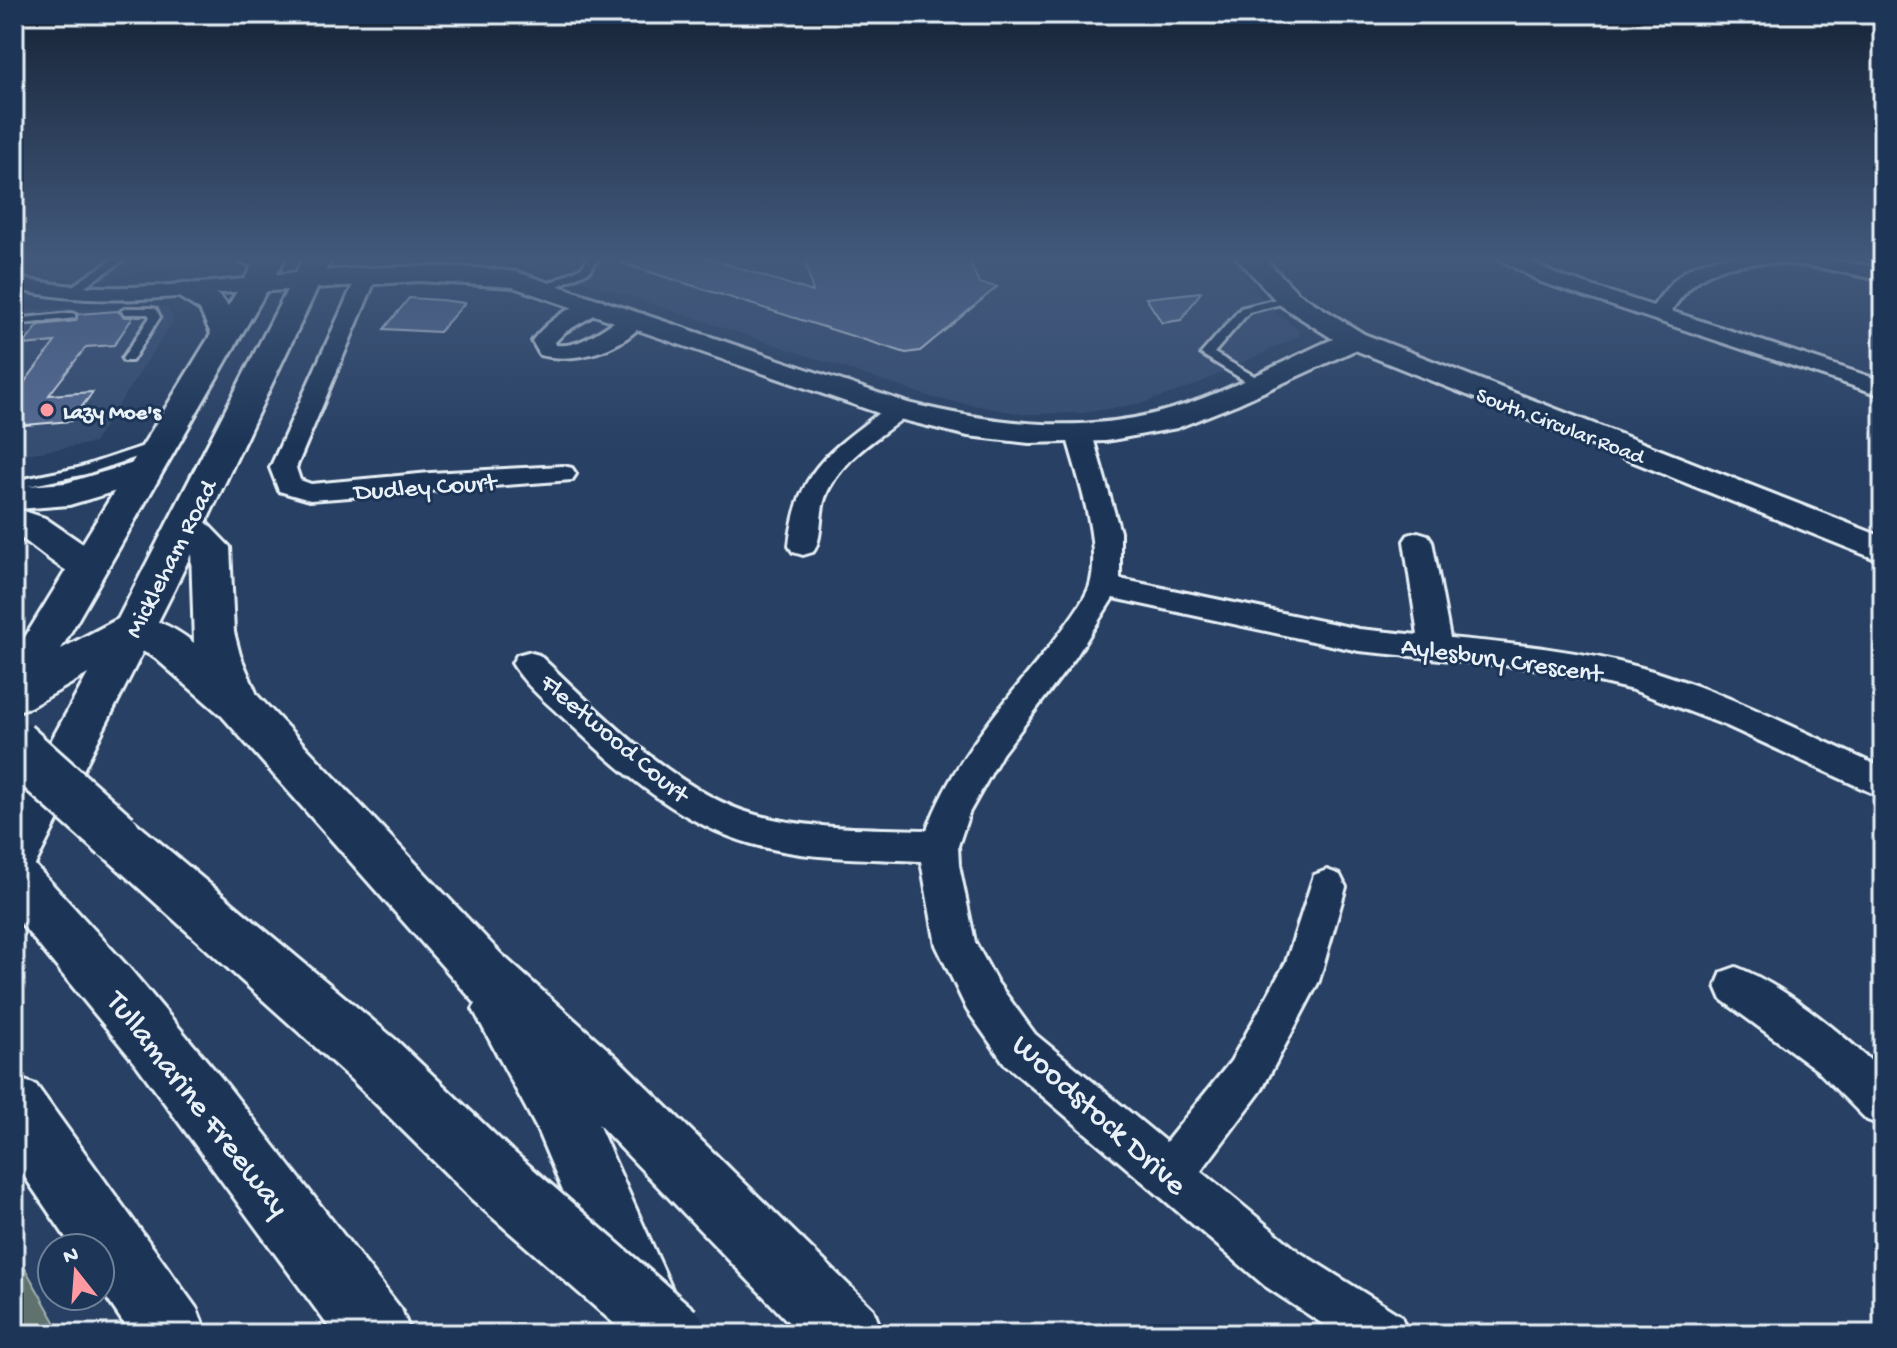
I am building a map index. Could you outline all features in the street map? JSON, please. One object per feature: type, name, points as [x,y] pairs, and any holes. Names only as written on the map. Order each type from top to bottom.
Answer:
[{"type":"main road","points":[[220,320],[226,334]]},
{"type":"main road","points":[[14,695],[233,320]]},
{"type":"main road","name":"Mickleham Road","points":[[14,856],[133,629],[288,320]]},
{"type":"main road","points":[[14,498],[69,494],[151,458]]},
{"type":"main road","points":[[14,520],[42,534],[88,566],[125,600],[133,629],[169,646],[238,704],[481,972],[593,1076],[848,1334]]},
{"type":"main road","points":[[186,524],[210,547],[213,632],[218,655],[238,704]]},
{"type":"main road","points":[[14,695],[133,629]]},
{"type":"main road","points":[[14,745],[375,1061],[492,1175],[674,1334]]},
{"type":"main road","name":"Tullamarine Freeway","points":[[14,878],[74,944],[214,1114],[376,1334]]},
{"type":"main road","points":[[481,972],[558,1105],[659,1334]]},
{"type":"main road","points":[[14,1107],[172,1334]]},
{"type":"street","name":"Dudley Court","points":[[344,320],[283,468],[288,485],[310,492],[563,474]]},
{"type":"street","points":[[570,320],[550,332],[543,341],[548,350],[564,353],[584,351],[635,320]]},
{"type":"street","points":[[639,320],[898,410],[998,432],[1079,434],[1166,421],[1259,384],[1354,340]]},
{"type":"street","name":"South Circular Road","points":[[1322,320],[1354,340],[1883,550]]},
{"type":"street","points":[[1672,320],[1883,389]]},
{"type":"street","points":[[803,546],[809,505],[819,480],[842,454],[898,410]]},
{"type":"street","points":[[1079,434],[1106,532],[1105,586]]},
{"type":"street","points":[[1418,541],[1436,648]]},
{"type":"street","name":"Aylesbury Crescent","points":[[1105,586],[1359,640],[1543,658],[1639,679],[1739,717],[1883,784]]},
{"type":"street","name":"Woodstock Drive","points":[[1105,586],[1064,650],[990,745],[952,811],[940,846],[940,865],[956,945],[982,996],[1020,1049],[1282,1269],[1383,1334]]},
{"type":"street","name":"Fleetwood Court","points":[[528,663],[653,774],[709,812],[752,829],[793,836],[940,846]]},
{"type":"street","points":[[1169,1176],[1246,1076],[1305,968],[1327,887]]},
{"type":"street","points":[[1736,986],[1816,1041],[1862,1079],[1883,1104]]},
{"type":"lane","points":[[128,359],[153,320]]},
{"type":"lane","points":[[1236,320],[1207,354],[1259,384]]},
{"type":"lane","points":[[14,485],[151,458]]},
{"type":"shaded area","points":[[14,320],[173,320],[94,443],[14,456]]},
{"type":"shaded area","points":[[700,320],[1286,320],[1299,330],[1299,336],[1193,386],[1143,403],[1083,413],[1022,414],[934,398]]},
{"type":"green space","points":[[14,1249],[36,1288],[36,1312],[50,1312],[62,1334],[14,1334]]},
{"type":"building","points":[[131,320],[114,345],[86,347],[49,395],[93,392],[71,421],[14,426],[14,396],[55,342],[23,345],[39,325]]},
{"type":"building","points":[[391,320],[450,320],[439,332],[384,329]]},
{"type":"building","points":[[801,320],[957,320],[920,351],[906,353]]},
{"type":"place","name":"Lazy Moe's","points":[[47,410]]}]
